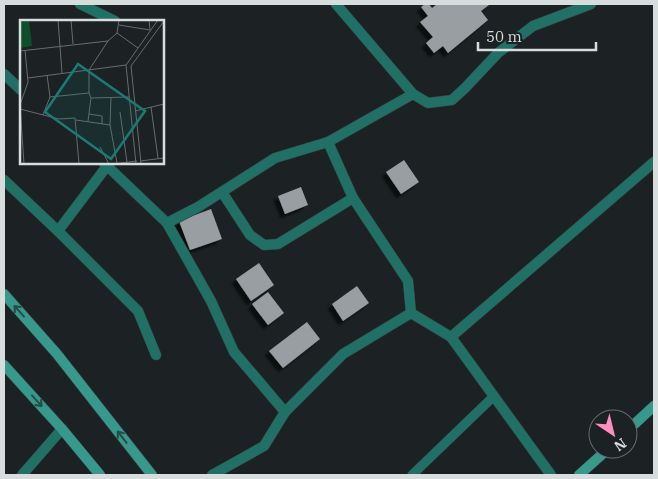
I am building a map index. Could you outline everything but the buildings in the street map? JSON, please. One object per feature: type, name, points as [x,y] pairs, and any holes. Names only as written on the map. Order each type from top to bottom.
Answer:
[{"type":"main road","points":[[4,294],[57,354],[152,475]]},
{"type":"main road","points":[[4,365],[62,429],[100,475]]},
{"type":"main road","points":[[638,421],[654,406]]},
{"type":"main road","points":[[579,475],[597,459]]},
{"type":"street","points":[[80,4],[113,20]]},
{"type":"street","points":[[336,4],[413,94],[428,103],[452,100],[466,88],[498,53],[533,26],[592,4]]},
{"type":"street","points":[[4,74],[20,89]]},
{"type":"street","points":[[167,223],[222,192],[275,158],[328,142],[413,94]]},
{"type":"street","points":[[328,142],[352,198],[408,281],[411,313]]},
{"type":"street","points":[[452,337],[654,162]]},
{"type":"street","points":[[58,231],[105,164],[167,223],[211,301],[234,352],[285,412]]},
{"type":"street","points":[[4,180],[58,231],[138,312],[156,355]]},
{"type":"street","points":[[222,192],[250,235],[264,245],[278,244],[352,198]]},
{"type":"street","points":[[411,313],[452,337],[551,475]]},
{"type":"street","points":[[212,475],[264,446],[285,412],[343,354],[411,313]]},
{"type":"street","points":[[22,475],[62,429]]},
{"type":"lane","points":[[412,475],[494,396]]}]
